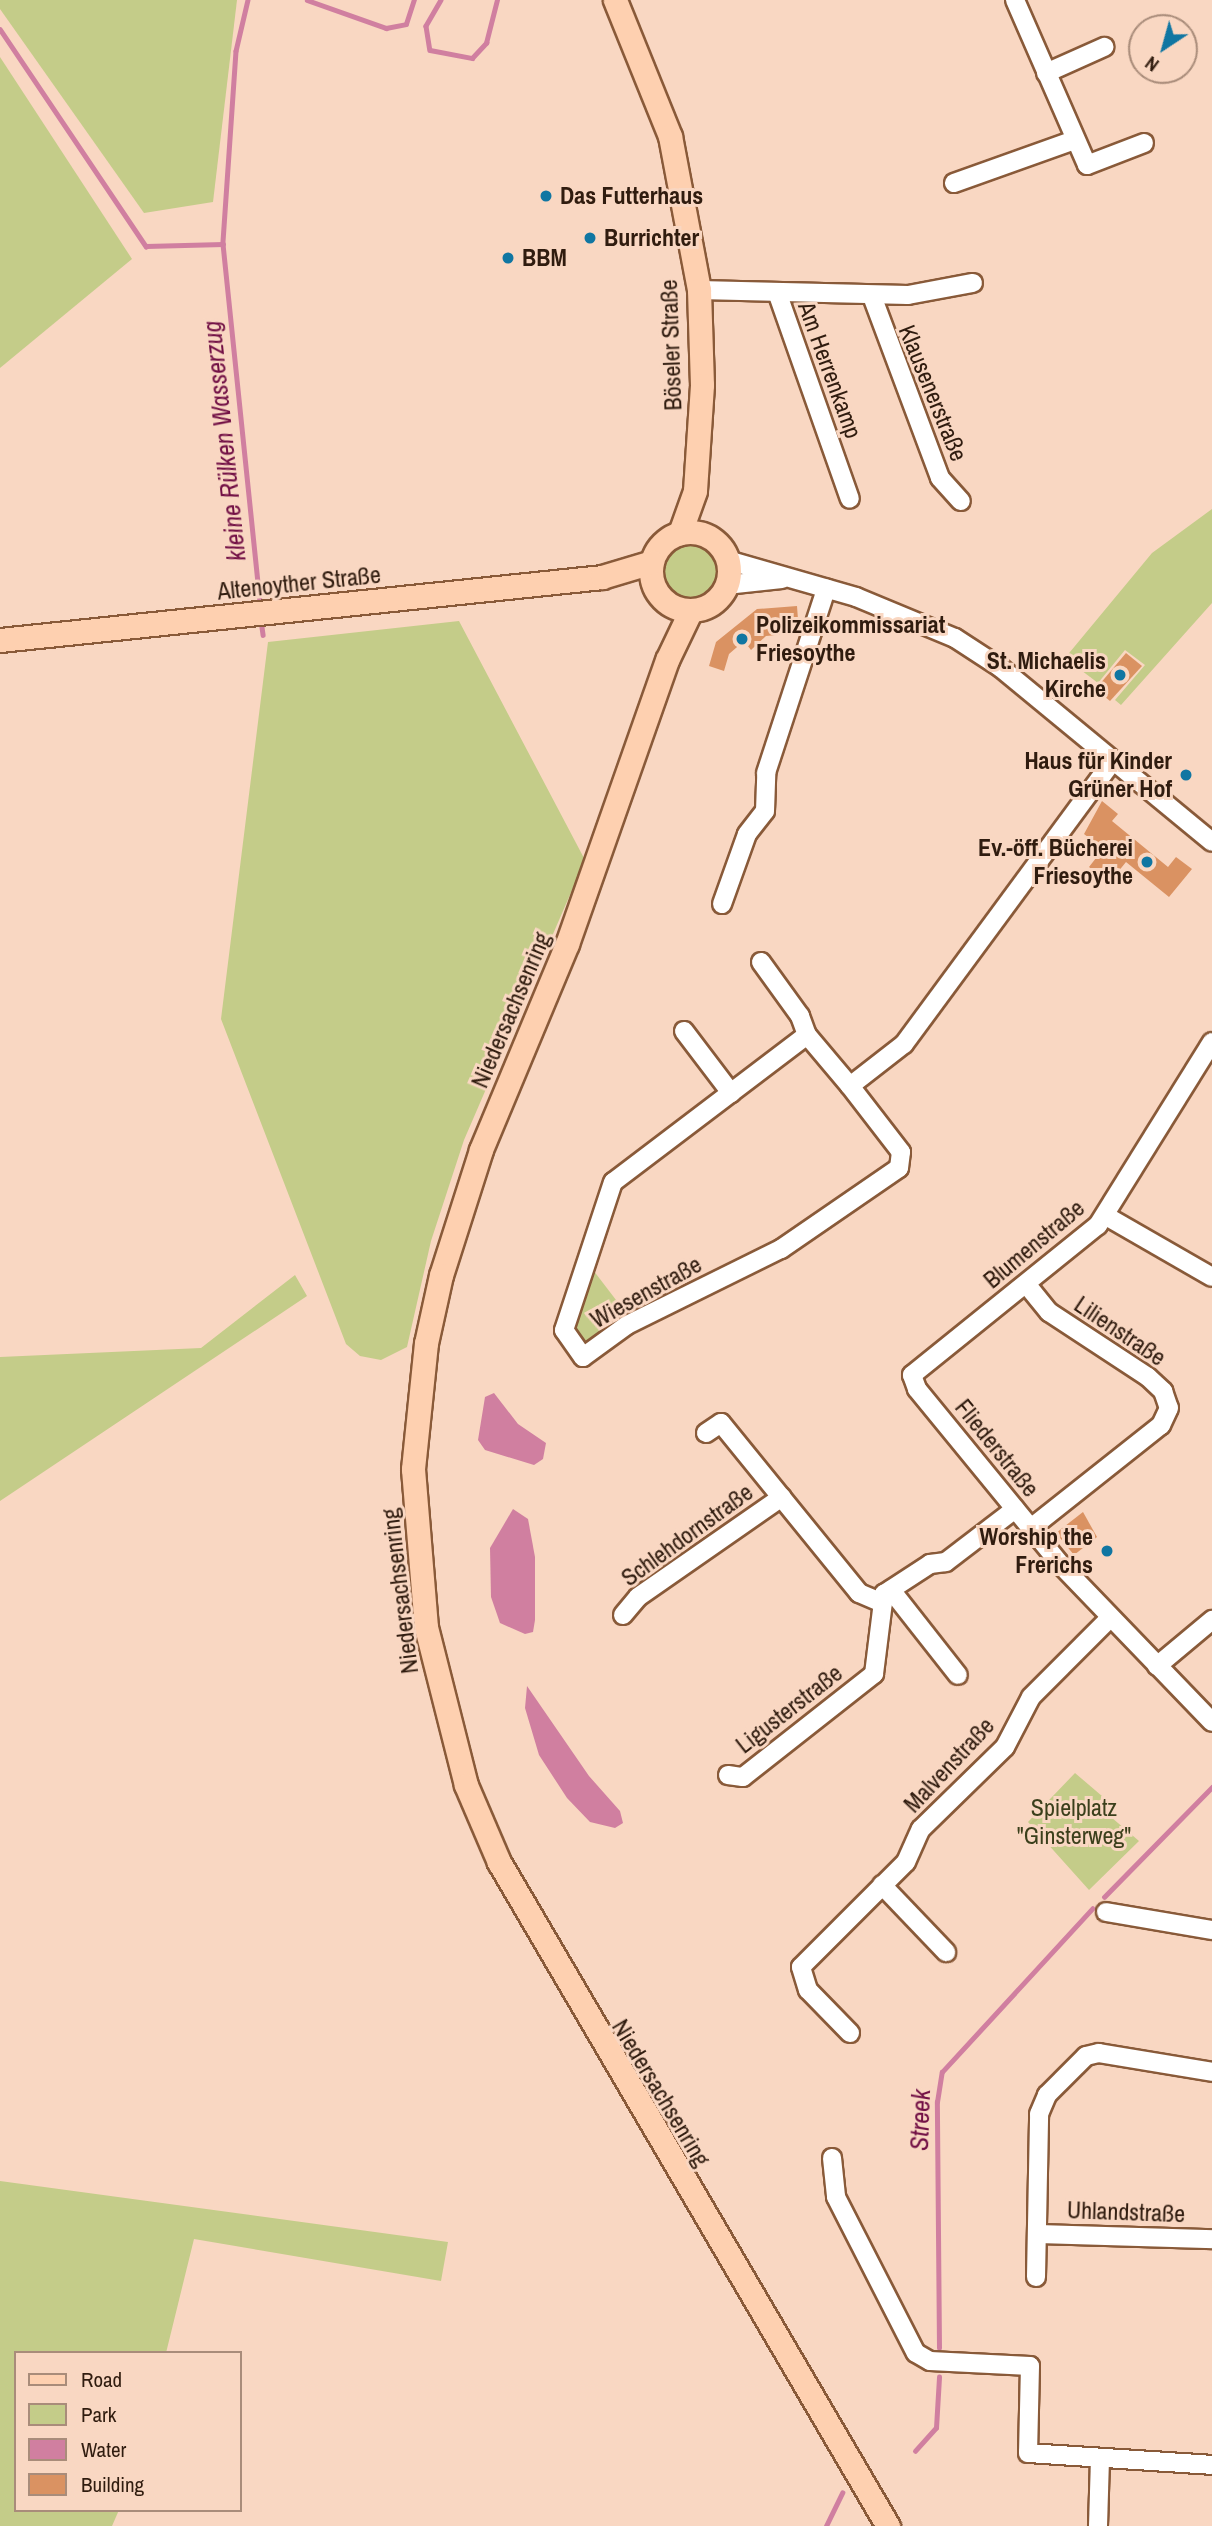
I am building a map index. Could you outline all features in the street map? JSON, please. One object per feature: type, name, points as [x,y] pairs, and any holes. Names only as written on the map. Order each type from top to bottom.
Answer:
[{"type":"main road","name":"Böseler Straße","points":[[615,0],[670,136],[699,290],[702,385],[695,491],[680,533]]},
{"type":"main road","name":"Böseler Straße","points":[[695,491],[705,535]]},
{"type":"main road","points":[[680,533],[705,535],[727,559],[726,584],[713,603],[680,607],[653,586],[652,562],[662,544],[680,533]]},
{"type":"main road","name":"Altenoyther Straße","points":[[0,640],[602,577],[652,562]]},
{"type":"main road","name":"Altenoyther Straße","points":[[602,577],[653,586]]},
{"type":"main road","name":"Niedersachsenring","points":[[680,607],[667,660],[567,944],[481,1150],[441,1275],[426,1343],[413,1469],[426,1627],[466,1785],[499,1862],[888,2526]]},
{"type":"street","points":[[1015,0],[1087,165],[1144,143]]},
{"type":"street","points":[[1046,73],[1104,47]]},
{"type":"street","points":[[954,183],[1075,140]]},
{"type":"street","points":[[777,292],[872,296],[973,284]]},
{"type":"street","name":"Am Herrenkamp","points":[[699,290],[777,292],[850,499]]},
{"type":"street","name":"Klausenerstraße","points":[[872,296],[940,478],[961,501]]},
{"type":"street","points":[[727,559],[909,615],[956,638],[1001,668],[1212,842]]},
{"type":"street","points":[[726,584],[789,579]]},
{"type":"street","points":[[722,904],[747,834],[765,811],[766,773],[826,589]]},
{"type":"street","points":[[850,1086],[904,1044],[1113,761]]},
{"type":"street","name":"Wiesenstraße","points":[[761,962],[800,1016],[807,1035],[901,1153],[899,1168],[781,1249],[627,1325],[583,1357],[564,1330],[613,1182],[807,1035]]},
{"type":"street","points":[[684,1031],[731,1093]]},
{"type":"street","name":"Blumenstraße","points":[[917,1389],[915,1369],[1027,1285],[1106,1216],[1212,1042]]},
{"type":"street","points":[[1106,1216],[1212,1277]]},
{"type":"street","name":"Lilienstraße","points":[[1027,1285],[1075,1332],[1148,1377],[1163,1391],[1169,1408],[1161,1425],[1031,1528]]},
{"type":"street","name":"Fliederstraße","points":[[917,1389],[1014,1509],[1110,1618],[1212,1722]]},
{"type":"street","name":"Schlehdornstraße","points":[[706,1433],[721,1423],[859,1593],[887,1596]]},
{"type":"street","name":"Schlehdornstraße","points":[[623,1615],[638,1597],[782,1497]]},
{"type":"street","points":[[958,1675],[887,1596],[930,1564],[946,1562],[1014,1509]]},
{"type":"street","name":"Ligusterstraße","points":[[728,1775],[743,1777],[874,1674],[887,1596]]},
{"type":"street","name":"Malvenstraße","points":[[850,2033],[808,1990],[801,1967],[906,1862],[921,1829],[1005,1747],[1031,1697],[1110,1618]]},
{"type":"street","points":[[1157,1666],[1212,1620]]},
{"type":"street","points":[[882,1885],[946,1952]]},
{"type":"street","points":[[1106,1912],[1212,1930]]},
{"type":"street","name":"Uhlandstraße","points":[[1036,2277],[1039,2234],[1039,2113],[1047,2095],[1072,2069],[1099,2053],[1212,2072]]},
{"type":"street","points":[[832,2158],[836,2197],[916,2353],[930,2361],[1030,2366],[1028,2453],[1212,2465]]},
{"type":"street","name":"Uhlandstraße","points":[[1039,2234],[1212,2239]]},
{"type":"street","points":[[1098,2526],[1100,2459]]},
{"type":"green space","points":[[0,0],[237,0],[213,202],[144,213],[0,9]]},
{"type":"green space","points":[[0,57],[132,259],[0,368]]},
{"type":"green space","points":[[1212,509],[1212,603],[1121,705],[1115,700],[1145,665],[1125,650],[1098,683],[1065,658],[1152,553]]},
{"type":"green space","points":[[691,544],[710,552],[718,571],[710,590],[691,598],[672,590],[664,571],[672,552]]},
{"type":"green space","points":[[459,621],[585,860],[464,1140],[431,1241],[407,1347],[381,1360],[360,1356],[346,1344],[221,1019],[268,642]]},
{"type":"green space","points":[[590,1266],[626,1313],[588,1343],[574,1334],[573,1322]]},
{"type":"green space","points":[[295,1275],[307,1296],[0,1501],[0,1357],[201,1348]]},
{"type":"green space","name":"Spielplatz \"Ginsterweg\"","points":[[1075,1773],[1109,1802],[1104,1811],[1139,1841],[1089,1890],[1028,1822]]},
{"type":"green space","points":[[0,2181],[448,2242],[441,2281],[194,2239],[166,2351],[14,2351],[14,2512],[118,2512],[112,2526],[0,2526]]},
{"type":"water","points":[[494,1393],[518,1424],[546,1443],[543,1459],[534,1465],[485,1450],[478,1440],[485,1397]]},
{"type":"water","points":[[513,1509],[528,1519],[535,1557],[535,1620],[533,1632],[525,1634],[500,1623],[491,1597],[490,1548]]},
{"type":"water","points":[[527,1686],[589,1776],[620,1811],[623,1823],[615,1828],[590,1822],[567,1798],[539,1755],[525,1708]]},
{"type":"building","name":"Polizeikommissariat Friesoythe","points":[[797,606],[799,633],[766,636],[751,650],[744,641],[729,654],[724,671],[709,666],[716,642],[757,609]]},
{"type":"building","name":"St. Michaelis Kirche","points":[[1126,653],[1142,666],[1110,701],[1099,692],[1099,685]]},
{"type":"building","points":[[1102,801],[1118,814],[1112,821],[1168,867],[1176,857],[1192,869],[1169,897],[1126,862],[1109,883],[1089,867],[1103,849],[1084,834]]},
{"type":"building","points":[[1083,1512],[1097,1537],[1074,1555],[1056,1533]]},
{"type":"waterway","name":"kleine Rülken Wasserzug","points":[[248,0],[236,51],[223,244],[260,605]]},
{"type":"waterway","points":[[307,0],[386,28],[406,24],[414,0]]},
{"type":"waterway","points":[[441,0],[426,26],[430,50],[472,58],[486,43],[497,0]]},
{"type":"waterway","points":[[0,29],[146,246],[223,244]]},
{"type":"waterway","name":"kleine Rülken Wasserzug","points":[[261,620],[263,635]]},
{"type":"waterway","name":"Streek","points":[[1104,1897],[1212,1787]]},
{"type":"waterway","name":"Streek","points":[[939,2348],[937,2102],[942,2072],[1092,1909]]},
{"type":"waterway","name":"Streek","points":[[915,2451],[936,2428],[939,2377]]},
{"type":"waterway","name":"Streek","points":[[826,2526],[842,2493]]},
{"type":"place","name":"Das Futterhaus","points":[[546,196]]},
{"type":"place","name":"Burrichter","points":[[590,238]]},
{"type":"place","name":"BBM","points":[[508,258]]},
{"type":"place","name":"Polizeikommissariat Friesoythe","points":[[742,639]]},
{"type":"place","name":"St. Michaelis Kirche","points":[[1120,675]]},
{"type":"place","name":"Haus für Kinder Grüner Hof","points":[[1186,775]]},
{"type":"place","name":"Ev.-öff. Bücherei Friesoythe","points":[[1147,862]]},
{"type":"place","name":"Worship the Frerichs","points":[[1107,1551]]}]
